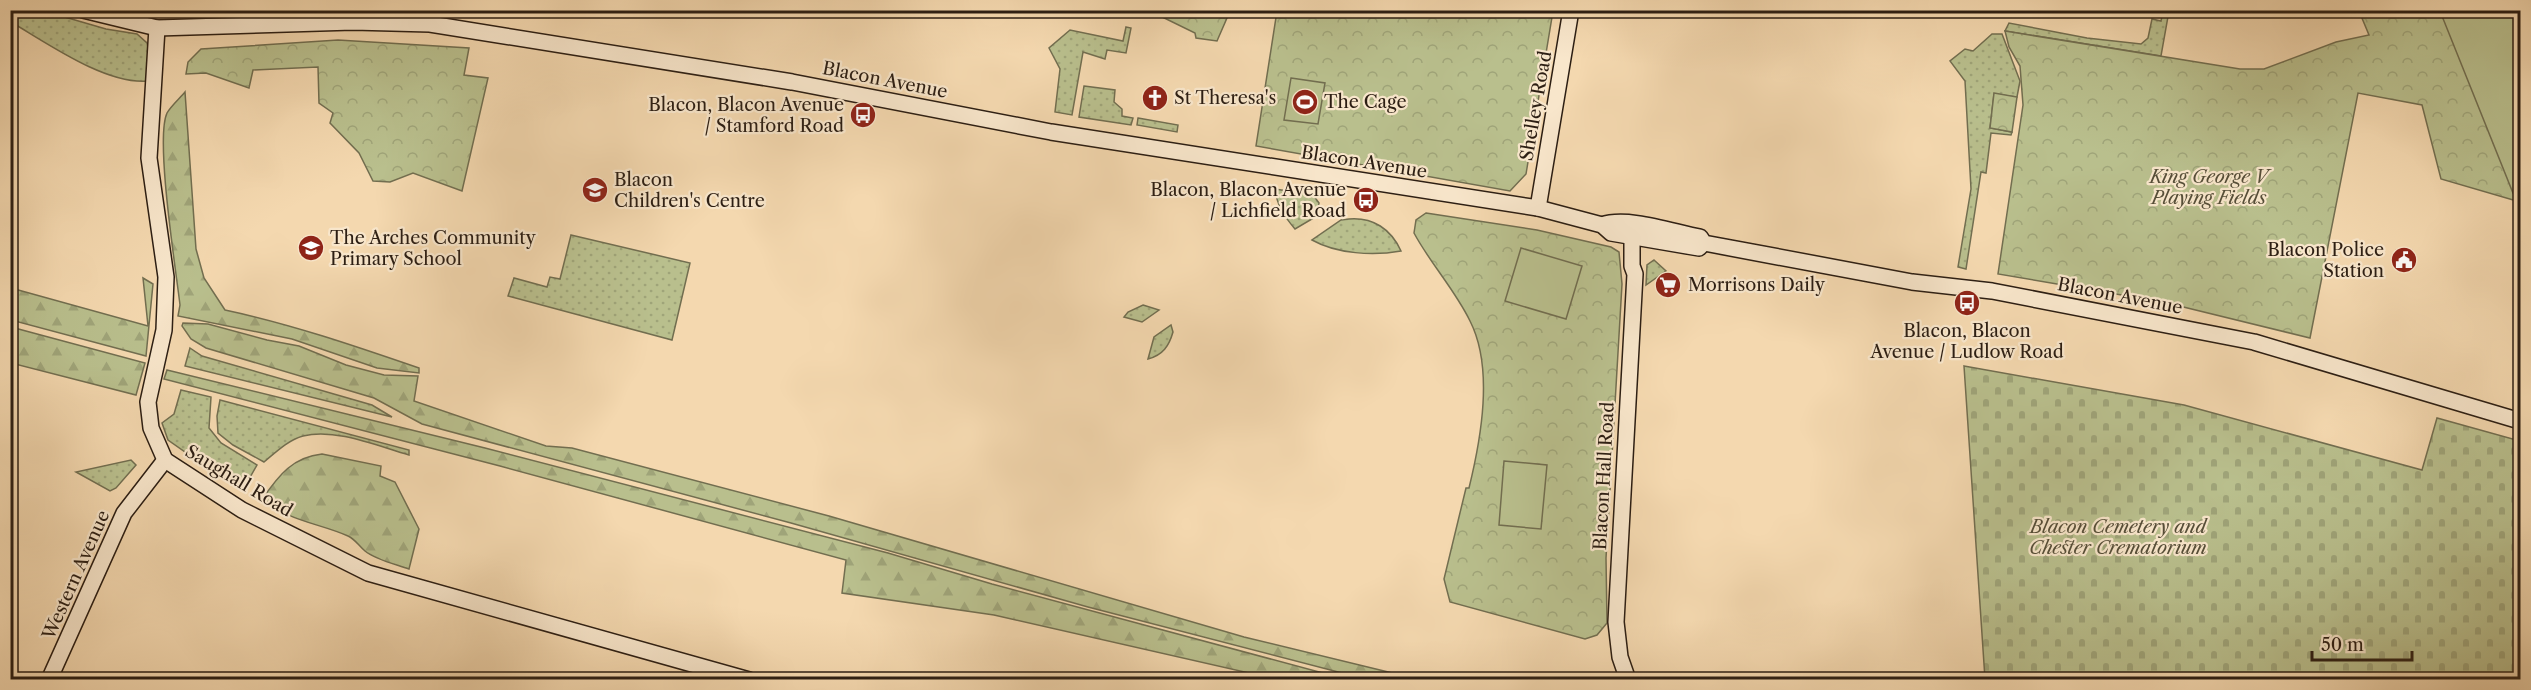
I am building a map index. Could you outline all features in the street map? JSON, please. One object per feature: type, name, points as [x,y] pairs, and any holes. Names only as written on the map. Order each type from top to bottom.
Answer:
[{"type":"street","points":[[83,10],[157,28]]},
{"type":"street","name":"Shelley Road","points":[[1538,208],[1571,10]]},
{"type":"street","name":"Blacon Avenue","points":[[157,28],[353,22],[430,24],[792,82],[1052,132],[1538,208],[1602,225],[1613,221],[1637,232],[1700,237],[1704,243],[1911,282],[1992,291],[2254,342],[2520,421]]},
{"type":"street","name":"Saughall Road","points":[[157,28],[148,158],[166,277],[164,330],[148,402],[152,428],[165,460],[242,510],[368,573],[749,680]]},
{"type":"street","name":"Blacon Hall Road","points":[[1628,680],[1620,657],[1616,622],[1635,274],[1640,266],[1637,232]]},
{"type":"street","name":"Western Avenue","points":[[49,680],[124,513],[165,460]]},
{"type":"green space","points":[[1230,10],[1217,41],[1196,38],[1195,33],[1150,11]]},
{"type":"green space","points":[[11,11],[44,11],[106,29],[137,34],[147,43],[150,55],[148,81],[114,76],[77,61],[11,22]]},
{"type":"green space","points":[[1277,11],[1553,11],[1526,174],[1510,191],[1256,146]]},
{"type":"green space","points":[[2163,11],[2169,11],[2161,56],[2005,31],[2009,23],[2087,38],[2141,44],[2148,38],[2152,19],[2161,21]]},
{"type":"green space","name":"King George V Playing Fields","points":[[2359,11],[2520,11],[2520,202],[2441,179],[2422,105],[2358,93],[2310,338],[2163,302],[1998,274],[2023,105],[2020,66],[2009,47],[2005,31],[2240,69],[2264,69],[2336,42],[2369,35]]},
{"type":"green space","points":[[2440,11],[2520,11],[2520,191],[2513,193]]},
{"type":"green space","points":[[1126,27],[1131,28],[1126,53],[1107,50],[1105,59],[1083,52],[1072,115],[1055,112],[1060,69],[1049,48],[1070,30],[1123,41]]},
{"type":"green space","points":[[1992,34],[2002,34],[2020,81],[2017,97],[1994,94],[1990,128],[2012,132],[2011,135],[1991,133],[1986,173],[1981,172],[1966,269],[1958,267],[1971,189],[1965,81],[1950,61],[1965,49],[1973,51]]},
{"type":"green space","points":[[338,40],[469,48],[464,75],[488,78],[462,191],[413,173],[390,182],[373,181],[359,153],[330,123],[333,113],[319,103],[318,67],[253,70],[249,88],[206,73],[186,74],[188,62],[201,49]]},
{"type":"green space","name":"The Cage","points":[[1291,78],[1325,83],[1318,124],[1284,120]]},
{"type":"green space","points":[[1084,86],[1115,90],[1114,102],[1122,109],[1122,116],[1133,118],[1131,125],[1079,117]]},
{"type":"green space","points":[[185,92],[196,249],[204,278],[225,310],[347,344],[419,368],[419,373],[377,368],[292,339],[178,316],[180,305],[163,149],[167,113]]},
{"type":"green space","points":[[1994,93],[2017,97],[2012,132],[1990,128]]},
{"type":"green space","points":[[1138,118],[1178,125],[1177,132],[1137,125]]},
{"type":"green space","points":[[1275,189],[1313,195],[1319,203],[1317,216],[1295,229],[1277,201]]},
{"type":"green space","points":[[1426,213],[1537,230],[1611,247],[1619,252],[1622,284],[1606,558],[1607,623],[1597,635],[1585,639],[1450,602],[1444,579],[1478,448],[1483,404],[1482,360],[1470,321],[1414,233],[1416,220]]},
{"type":"green space","points":[[1341,220],[1366,220],[1380,226],[1392,236],[1401,251],[1355,253],[1322,245],[1312,240]]},
{"type":"green space","points":[[571,235],[690,263],[672,340],[508,296],[514,278],[547,287],[550,277],[560,279]]},
{"type":"green space","points":[[1521,248],[1582,266],[1566,319],[1505,301]]},
{"type":"green space","points":[[1654,260],[1666,271],[1646,285],[1647,265]]},
{"type":"green space","points":[[143,278],[153,284],[146,356],[11,320],[11,288],[148,326]]},
{"type":"green space","points":[[1143,305],[1159,310],[1142,322],[1124,317],[1128,312]]},
{"type":"green space","points":[[183,323],[208,324],[299,346],[346,365],[384,375],[418,376],[414,401],[546,446],[572,448],[829,516],[1244,637],[1417,679],[1365,679],[1088,607],[791,523],[422,424],[374,398],[206,348],[191,339],[182,326]]},
{"type":"green space","points":[[1171,325],[1173,332],[1170,342],[1158,355],[1148,359],[1154,337]]},
{"type":"green space","points":[[11,327],[145,363],[136,395],[11,363]]},
{"type":"green space","points":[[190,348],[202,356],[372,405],[392,417],[185,366]]},
{"type":"green space","name":"Blacon Cemetery and Chester Crematorium","points":[[1964,366],[2184,405],[2422,470],[2437,418],[2520,441],[2520,501],[2515,518],[2520,520],[2520,679],[1985,679]]},
{"type":"green space","points":[[167,370],[485,448],[888,553],[992,584],[1345,679],[1275,679],[994,615],[842,593],[846,560],[500,466],[164,379]]},
{"type":"green space","points":[[181,390],[211,397],[209,428],[221,443],[257,465],[245,486],[236,487],[168,440],[162,423],[174,414]]},
{"type":"green space","points":[[220,400],[409,450],[409,455],[343,436],[316,434],[292,440],[264,462],[233,445],[218,433],[217,416]]},
{"type":"green space","points":[[322,454],[381,466],[380,476],[395,482],[419,529],[409,569],[375,557],[350,537],[292,517],[263,498],[288,468],[303,459]]},
{"type":"green space","points":[[131,460],[136,465],[116,488],[110,491],[76,472]]},
{"type":"green space","points":[[1504,461],[1547,465],[1541,529],[1499,525]]},
{"type":"place","name":"St Theresa's","points":[[1155,98]]},
{"type":"place","name":"The Cage","points":[[1305,102]]},
{"type":"place","name":"Blacon, Blacon Avenue / Stamford Road","points":[[863,115]]},
{"type":"place","name":"Blacon Children's Centre","points":[[595,190]]},
{"type":"place","name":"Blacon, Blacon Avenue / Lichfield Road","points":[[1366,200]]},
{"type":"place","name":"The Arches Community Primary School","points":[[311,248]]},
{"type":"place","name":"Blacon Police Station","points":[[2404,260]]},
{"type":"place","name":"Morrisons Daily","points":[[1668,285]]},
{"type":"place","name":"Blacon, Blacon Avenue / Ludlow Road","points":[[1967,303]]}]
